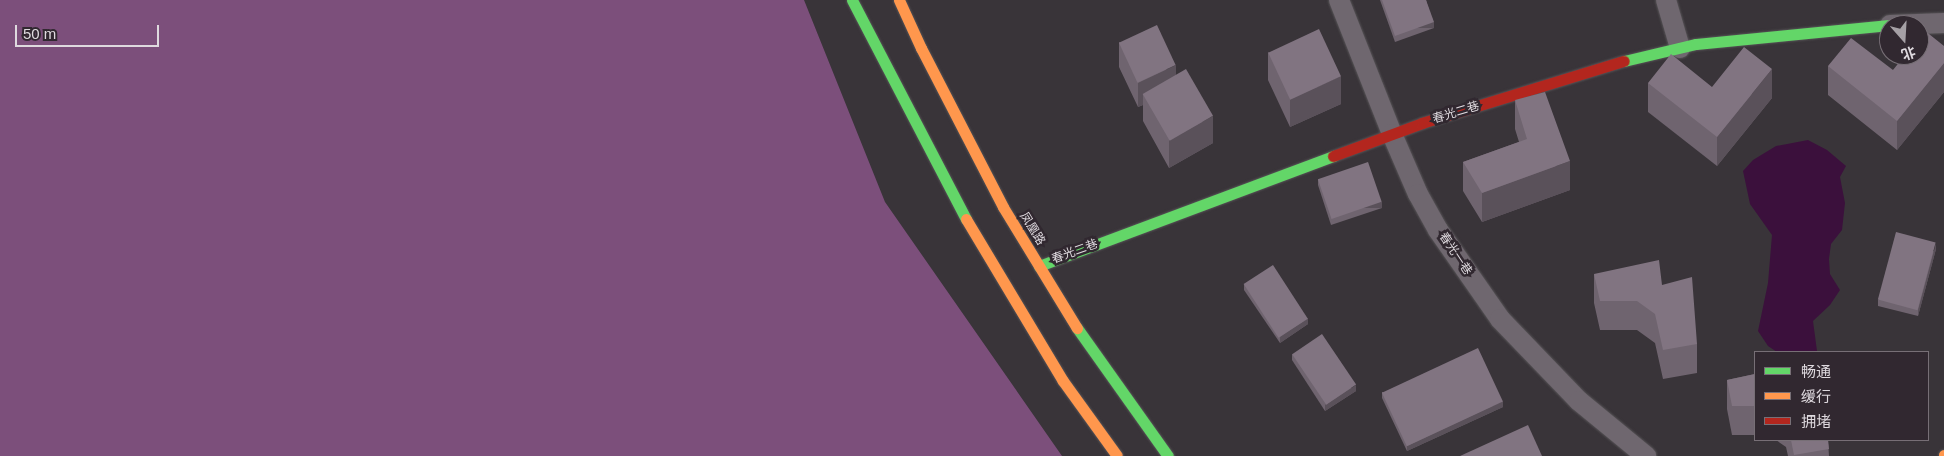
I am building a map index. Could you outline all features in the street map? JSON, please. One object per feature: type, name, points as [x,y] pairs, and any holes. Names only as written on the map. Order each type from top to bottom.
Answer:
[{"type":"main road","points":[[852,0],[954,198],[1063,381],[1117,456]]},
{"type":"main road","name":"凤凰路","points":[[899,0],[921,48],[1003,207],[1081,335],[1168,456]]},
{"type":"main road","name":"春光二巷","points":[[1039,266],[1392,134],[1620,62],[1680,48],[1786,34],[1879,26]]},
{"type":"street","name":"春光一巷","points":[[1339,0],[1392,134],[1418,194],[1438,230],[1500,319],[1579,401],[1646,456]]},
{"type":"street","points":[[1666,0],[1680,48]]},
{"type":"street","name":"春光二巷","points":[[1929,24],[1944,23]]},
{"type":"shaded area","points":[[0,0],[804,0],[885,202],[1062,456],[0,456]]},
{"type":"shaded area","points":[[1808,140],[1827,150],[1846,166],[1840,177],[1845,203],[1842,230],[1831,244],[1829,259],[1830,274],[1840,290],[1830,305],[1813,321],[1817,351],[1776,351],[1768,346],[1758,331],[1768,283],[1772,235],[1750,204],[1743,171],[1753,160],[1776,146]]},
{"type":"building","points":[[1382,0],[1426,0],[1434,22],[1395,36]]},
{"type":"building","points":[[1157,25],[1176,65],[1138,83],[1119,43]]},
{"type":"building","points":[[1319,29],[1341,76],[1290,100],[1268,53]]},
{"type":"building","points":[[1929,34],[1944,46],[1944,63],[1897,121],[1828,66],[1851,38],[1879,59],[1879,65],[1886,65],[1893,70],[1897,65],[1929,65]]},
{"type":"building","points":[[1744,47],[1772,69],[1717,137],[1648,83],[1671,54],[1712,87]]},
{"type":"building","points":[[1186,69],[1213,116],[1170,141],[1143,94]]},
{"type":"building","points":[[1545,92],[1570,161],[1482,193],[1463,162],[1527,139],[1515,100]]},
{"type":"building","points":[[1368,162],[1382,202],[1332,219],[1318,179]]},
{"type":"building","points":[[1896,232],[1936,243],[1917,310],[1878,300]]},
{"type":"building","points":[[1659,260],[1662,285],[1692,277],[1697,344],[1663,350],[1655,314],[1637,301],[1600,301],[1594,274]]},
{"type":"building","points":[[1273,265],[1308,319],[1279,338],[1244,284]]},
{"type":"building","points":[[1322,334],[1356,385],[1326,405],[1292,354]]},
{"type":"building","points":[[1478,348],[1503,401],[1407,446],[1382,393]]},
{"type":"building","points":[[1754,374],[1754,406],[1732,406],[1727,380]]},
{"type":"building","points":[[1528,425],[1542,456],[1460,456]]},
{"type":"building","points":[[1791,441],[1828,441],[1829,449],[1794,455]]},
{"type":"traffic: fast","points":[[852,0],[966,219]]},
{"type":"traffic: fast","points":[[1624,61],[1696,44],[1879,26]]},
{"type":"traffic: fast","points":[[1039,266],[1333,156]]},
{"type":"traffic: fast","points":[[1077,328],[1168,456]]},
{"type":"traffic: slow","points":[[899,0],[921,48],[1003,207],[1077,328]]},
{"type":"traffic: slow","points":[[966,219],[1063,381],[1117,456]]},
{"type":"traffic: jam","points":[[1333,156],[1422,123],[1624,61]]}]
